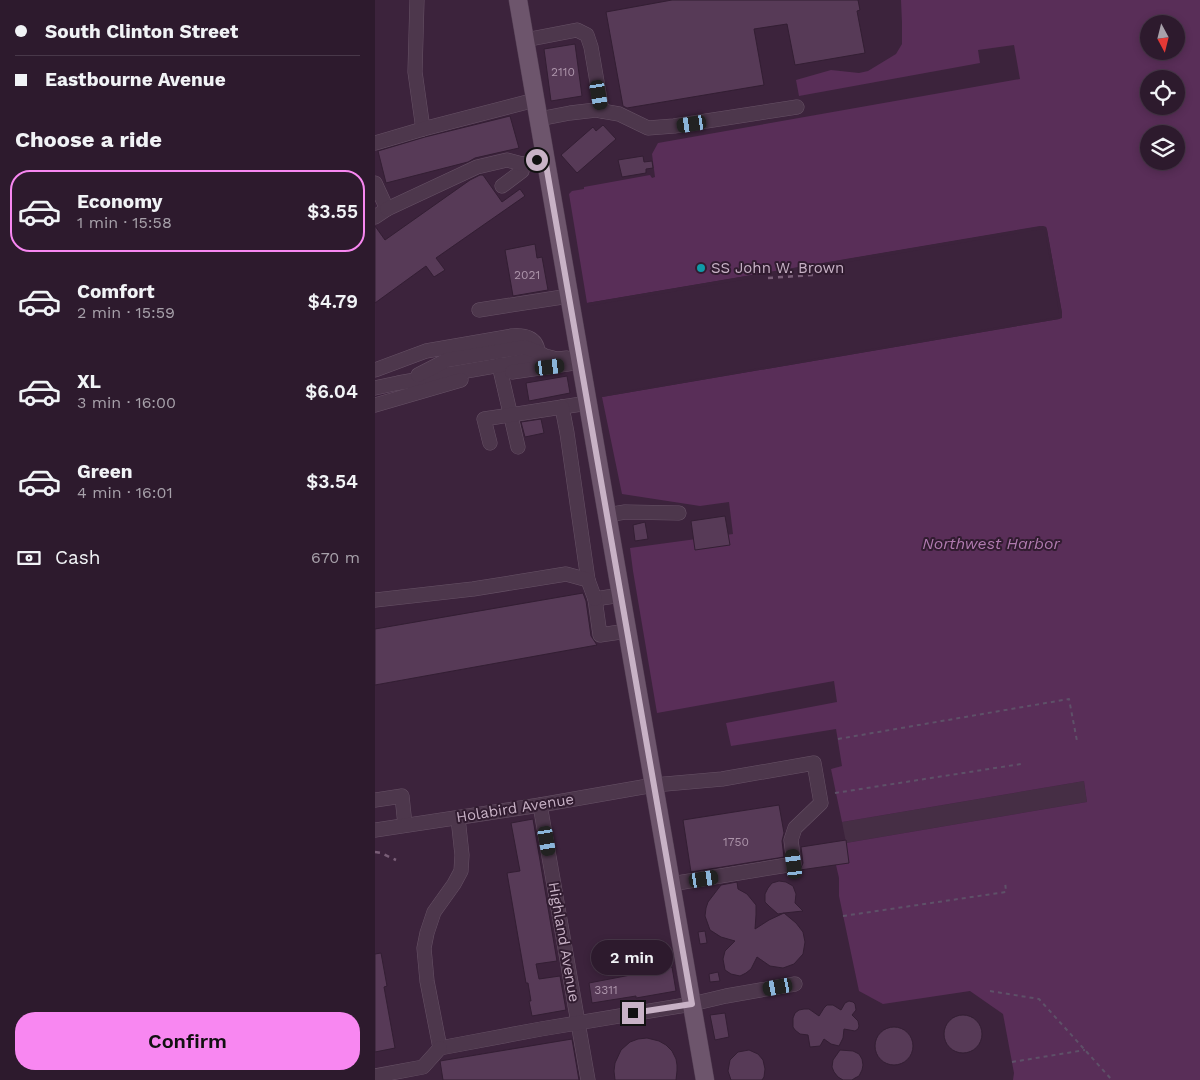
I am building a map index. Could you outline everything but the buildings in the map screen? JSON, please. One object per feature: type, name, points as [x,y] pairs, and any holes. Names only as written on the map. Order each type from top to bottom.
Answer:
[{"type":"main road","points":[[518,0],[705,1080]]},
{"type":"street","points":[[417,0],[415,72],[423,129]]},
{"type":"street","points":[[525,40],[577,30],[587,35],[591,47],[602,111]]},
{"type":"street","points":[[375,143],[535,100]]},
{"type":"street","points":[[539,119],[596,110],[619,114],[647,128],[675,126],[797,107]]},
{"type":"street","points":[[375,217],[387,209],[477,167],[507,160],[522,164],[545,159]]},
{"type":"street","points":[[503,186],[522,172],[522,164]]},
{"type":"street","points":[[375,183],[387,209]]},
{"type":"street","points":[[479,310],[569,296]]},
{"type":"street","points":[[375,370],[426,352],[512,336],[522,335],[538,346],[536,354],[530,360],[375,405]]},
{"type":"street","points":[[405,381],[447,360],[525,347],[536,354]]},
{"type":"street","points":[[426,378],[451,366],[526,355],[536,354],[557,359],[580,359]]},
{"type":"street","points":[[375,388],[426,378],[580,359]]},
{"type":"street","points":[[500,369],[518,447]]},
{"type":"street","points":[[490,442],[484,419],[588,403]]},
{"type":"street","points":[[562,407],[588,580],[595,599],[600,635],[627,631]]},
{"type":"street","points":[[607,515],[625,512],[679,513]]},
{"type":"street","points":[[375,600],[473,589],[566,574],[588,580]]},
{"type":"street","points":[[595,599],[621,595]]},
{"type":"street","name":"Holabird Avenue","points":[[375,830],[540,805],[654,785],[722,779],[814,763],[821,803],[795,828],[791,840],[794,864],[671,884]]},
{"type":"street","points":[[375,800],[402,796],[405,825]]},
{"type":"street","name":"Highland Avenue","points":[[540,805],[588,1080]]},
{"type":"street","points":[[440,1048],[427,981],[424,948],[434,912],[461,871],[462,855],[458,818]]},
{"type":"street","points":[[375,1076],[423,1067],[440,1048],[795,984]]},
{"type":"path","points":[[838,740],[1069,700],[1077,741]]},
{"type":"path","points":[[835,792],[1021,764]]},
{"type":"path","points":[[843,916],[1006,892],[1005,881]]},
{"type":"path","points":[[990,990],[1039,999],[1112,1080]]},
{"type":"path","points":[[1012,1062],[1085,1050]]},
{"type":"shaded area","points":[[1084,781],[1087,802],[846,843],[842,822]]},
{"type":"water","name":"Northwest Harbor","points":[[901,0],[1200,0],[1200,1080],[1013,1080],[1014,1073],[1003,1014],[970,991],[883,1004],[859,991],[839,896],[839,878],[836,865],[846,843],[1087,802],[1084,781],[842,822],[831,769],[842,766],[836,729],[731,746],[726,723],[837,702],[834,681],[657,713],[630,548],[733,534],[729,502],[700,506],[622,494],[602,397],[1059,319],[1062,317],[1062,313],[1047,230],[1043,226],[587,303],[569,194],[572,191],[584,189],[584,187],[650,175],[652,178],[655,177],[652,154],[658,143],[1020,79],[1014,45],[978,50],[980,63],[799,96],[796,80],[831,70],[859,73],[868,71],[896,54],[902,44]]},
{"type":"pier","points":[[1040,226],[1046,227],[1047,230],[1062,318],[602,397],[602,395],[1058,317],[1059,313],[1045,231],[1043,229],[588,306],[587,303]]},
{"type":"railway","points":[[768,278],[813,275]]},
{"type":"railway","points":[[375,852],[396,860]]},
{"type":"place","name":"SS John W. Brown","points":[[701,268]]},
{"type":"route","points":[[537,160],[545,159],[692,1004],[633,1013]]}]
